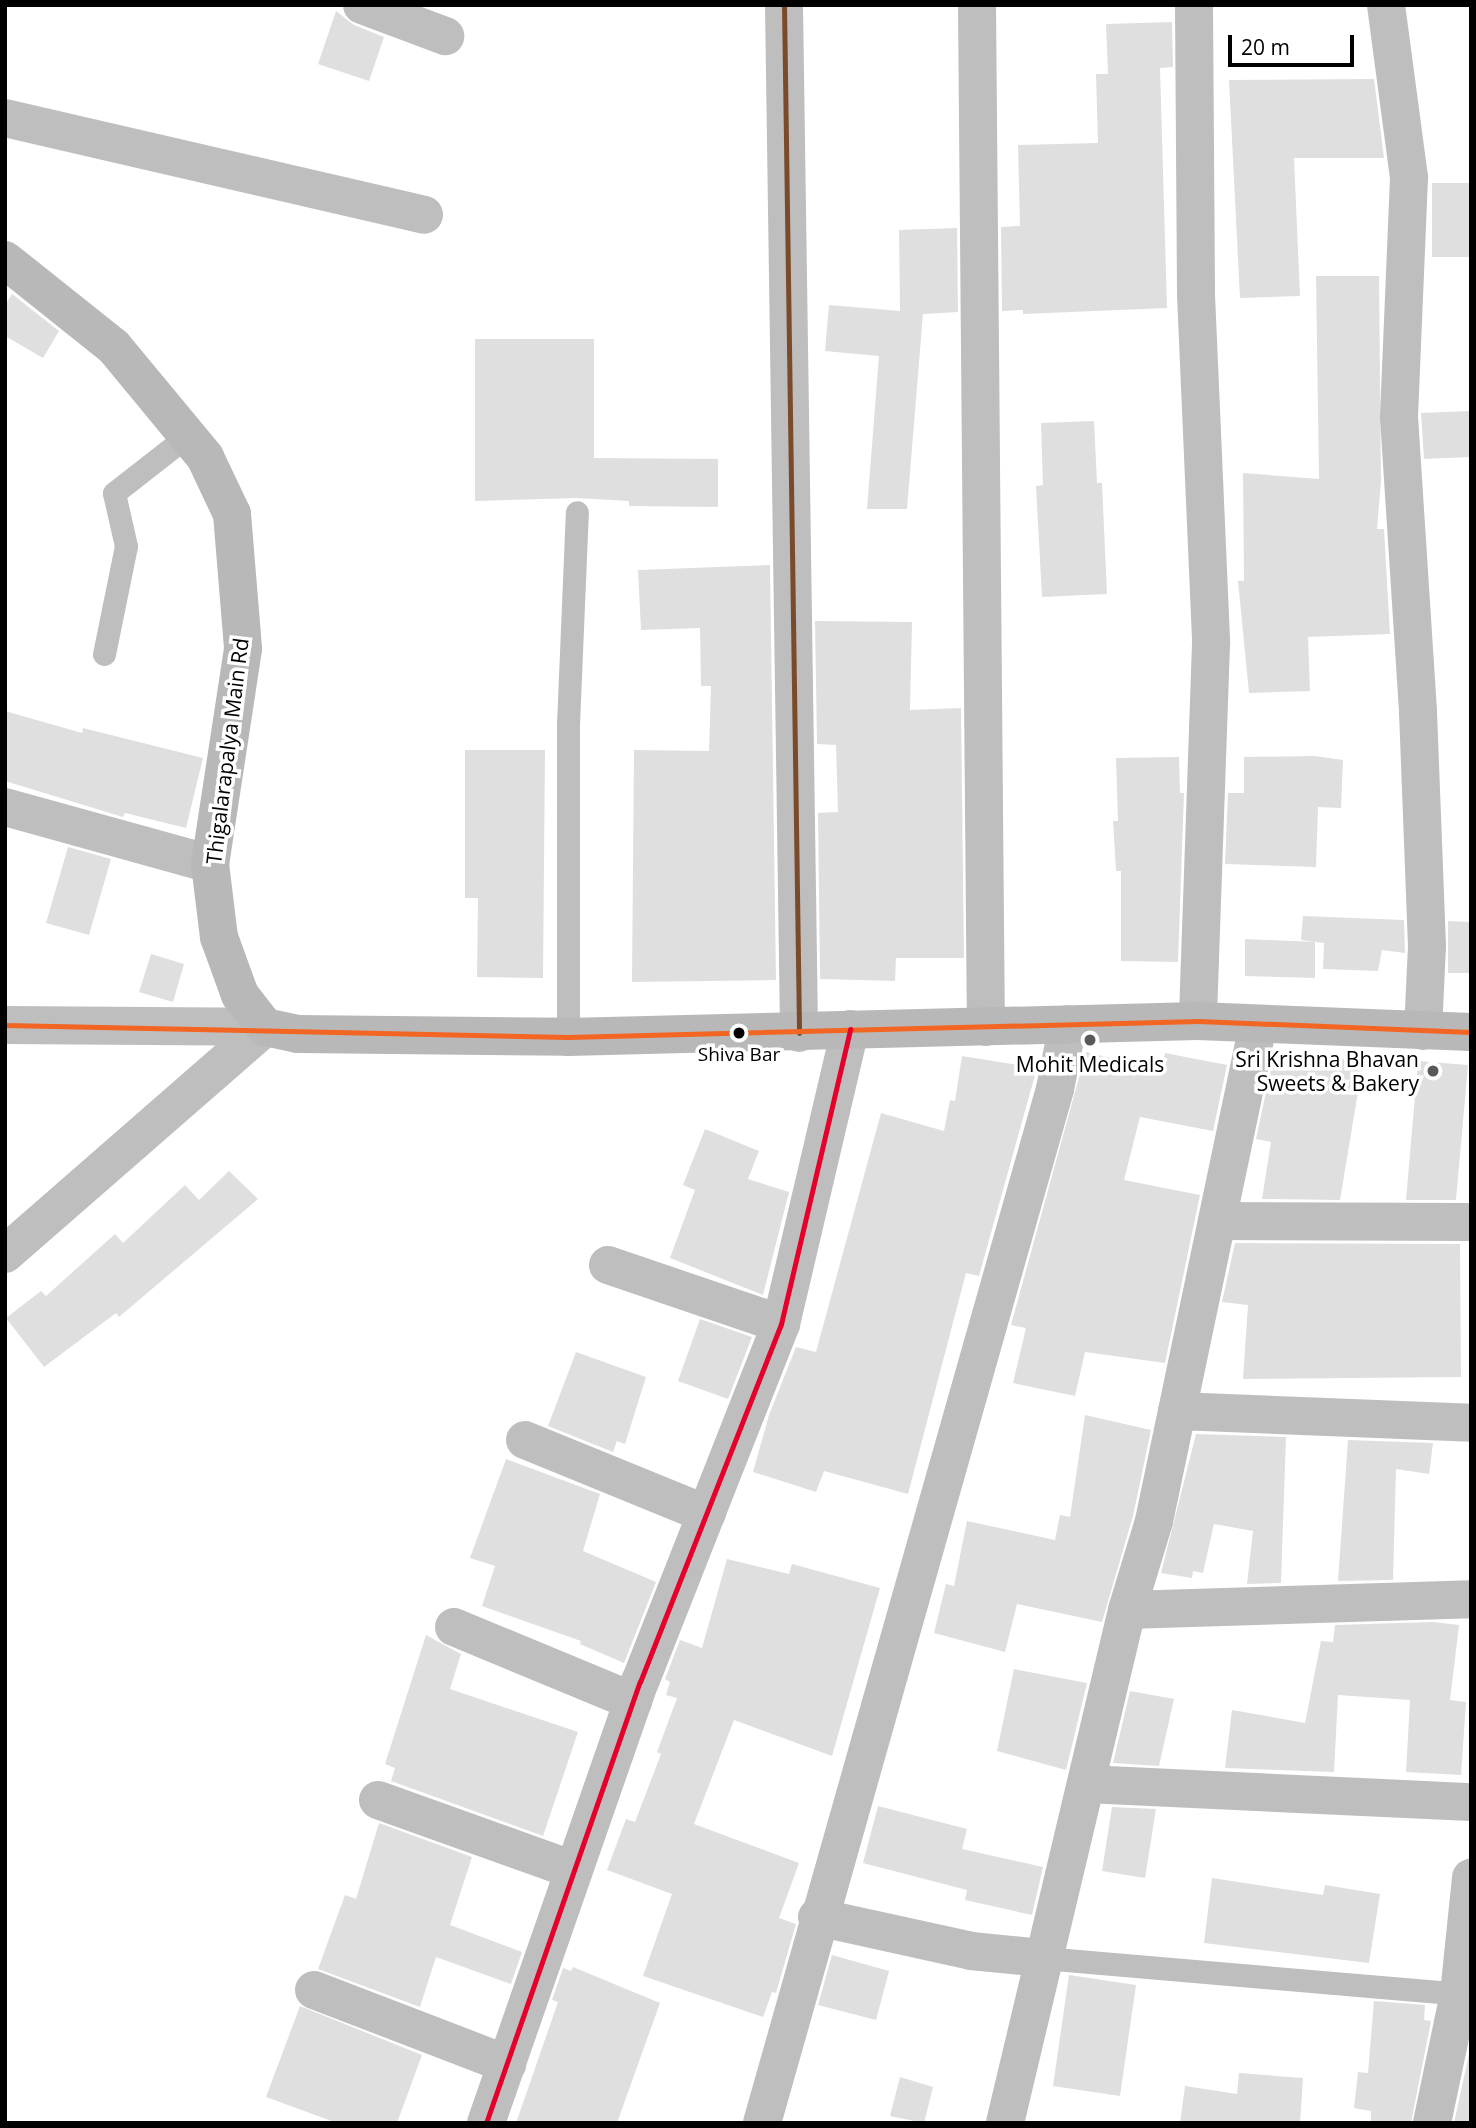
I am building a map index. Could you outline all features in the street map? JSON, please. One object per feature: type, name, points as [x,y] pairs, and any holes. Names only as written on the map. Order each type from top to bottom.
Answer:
[{"type":"street","points":[[362,5],[446,36]]},
{"type":"street","points":[[784,5],[799,1033]]},
{"type":"street","points":[[977,5],[986,1027]]},
{"type":"street","points":[[1194,5],[1196,295],[1211,644],[1198,1021]]},
{"type":"street","points":[[1387,5],[1409,178],[1399,417],[1418,712],[1427,946],[1423,1031]]},
{"type":"street","points":[[5,118],[424,215]]},
{"type":"street","name":"Thigalarapalya Main Rd","points":[[5,260],[114,347],[205,457],[232,514],[243,649],[210,864],[219,937],[240,995],[265,1027]]},
{"type":"street","points":[[5,807],[210,864]]},
{"type":"street","points":[[5,1026],[265,1027],[297,1034],[568,1037],[1198,1021],[1471,1032]]},
{"type":"street","points":[[762,2123],[817,1917],[1051,1102],[1068,1024]]},
{"type":"street","points":[[1005,2123],[1127,1610],[1154,1521],[1258,1025]]},
{"type":"street","points":[[5,1254],[265,1027]]},
{"type":"street","points":[[486,2123],[633,1701],[781,1324],[850,1029]]},
{"type":"street","points":[[1217,1221],[1471,1222]]},
{"type":"street","points":[[608,1265],[781,1324]]},
{"type":"street","points":[[1177,1411],[1471,1423]]},
{"type":"street","points":[[525,1440],[706,1514]]},
{"type":"street","points":[[1127,1610],[1471,1599]]},
{"type":"street","points":[[454,1627],[633,1701]]},
{"type":"street","points":[[1086,1784],[1471,1802]]},
{"type":"street","points":[[378,1800],[574,1870]]},
{"type":"street","points":[[1432,2123],[1465,1994],[1471,1878]]},
{"type":"street","points":[[817,1917],[971,1951],[1043,1958]]},
{"type":"street","points":[[314,1990],[507,2064]]},
{"type":"lane","points":[[104,654],[126,546],[114,493],[187,436]]},
{"type":"lane","points":[[568,1037],[568,724],[577,512]]},
{"type":"lane","points":[[1043,1958],[1465,1994]]},
{"type":"building","points":[[336,11],[354,25],[384,37],[369,81],[318,64]]},
{"type":"building","points":[[1172,22],[1173,67],[1160,68],[1167,308],[1023,314],[1023,310],[1002,311],[1001,227],[1020,226],[1018,145],[1098,143],[1096,74],[1108,74],[1106,24]]},
{"type":"building","points":[[1374,79],[1384,158],[1294,158],[1300,296],[1240,298],[1229,80]]},
{"type":"building","points":[[1432,183],[1471,183],[1471,257],[1432,257]]},
{"type":"building","points":[[957,228],[958,312],[923,314],[907,509],[867,509],[879,356],[825,351],[829,305],[900,311],[899,230]]},
{"type":"building","points":[[1316,276],[1379,276],[1381,481],[1377,529],[1384,529],[1390,634],[1308,637],[1310,691],[1249,693],[1238,581],[1244,581],[1243,473],[1319,479]]},
{"type":"building","points":[[12,294],[59,331],[43,358],[5,336],[5,305]]},
{"type":"building","points":[[475,339],[594,339],[594,458],[718,459],[718,507],[629,506],[629,501],[577,498],[475,501]]},
{"type":"building","points":[[1471,411],[1471,457],[1424,459],[1421,413]]},
{"type":"building","points":[[1094,421],[1097,483],[1102,483],[1107,594],[1042,597],[1036,486],[1043,485],[1041,423]]},
{"type":"building","points":[[770,565],[776,980],[632,982],[634,750],[709,751],[711,686],[701,686],[700,628],[641,630],[638,570]]},
{"type":"building","points":[[815,621],[912,622],[910,710],[961,708],[964,958],[896,958],[895,981],[820,979],[818,813],[838,812],[836,745],[817,744]]},
{"type":"building","points":[[5,711],[82,733],[83,728],[203,758],[186,828],[125,813],[123,817],[5,781]]},
{"type":"building","points":[[465,750],[545,750],[543,978],[477,977],[478,898],[465,898]]},
{"type":"building","points":[[1315,756],[1343,760],[1341,808],[1318,807],[1316,867],[1225,864],[1228,793],[1244,793],[1244,757]]},
{"type":"building","points":[[1179,757],[1180,793],[1184,793],[1178,962],[1121,961],[1121,871],[1116,871],[1113,821],[1118,821],[1116,758]]},
{"type":"building","points":[[68,847],[111,859],[89,935],[46,923]]},
{"type":"building","points":[[1303,916],[1404,920],[1405,953],[1382,950],[1378,971],[1323,969],[1324,943],[1301,940]]},
{"type":"building","points":[[1448,921],[1471,922],[1471,973],[1448,973]]},
{"type":"building","points":[[1245,939],[1315,942],[1315,978],[1245,976]]},
{"type":"building","points":[[151,954],[184,964],[173,1002],[139,992]]},
{"type":"building","points":[[1086,1052],[1162,1070],[1165,1053],[1227,1065],[1213,1131],[1140,1117],[1124,1180],[1200,1195],[1165,1363],[1085,1352],[1075,1396],[1013,1383],[1026,1328],[1011,1325]]},
{"type":"building","points":[[1302,1053],[1363,1062],[1340,1200],[1262,1199],[1271,1142],[1256,1139],[1270,1073],[1275,1060],[1301,1064]]},
{"type":"building","points":[[962,1056],[1037,1068],[979,1276],[966,1273],[908,1494],[824,1471],[816,1492],[753,1472],[769,1415],[796,1347],[816,1352],[881,1113],[944,1131],[950,1100],[955,1101]]},
{"type":"building","points":[[1418,1061],[1468,1065],[1456,1200],[1406,1200]]},
{"type":"building","points":[[705,1129],[759,1151],[748,1179],[789,1192],[763,1295],[670,1258],[695,1190],[683,1185]]},
{"type":"building","points":[[229,1171],[258,1199],[119,1317],[116,1313],[44,1367],[6,1318],[41,1291],[46,1296],[115,1234],[123,1243],[185,1185],[199,1200]]},
{"type":"building","points":[[1235,1243],[1460,1244],[1461,1377],[1243,1379],[1248,1305],[1222,1302]]},
{"type":"building","points":[[700,1319],[752,1337],[728,1399],[678,1381]]},
{"type":"building","points":[[576,1352],[646,1377],[625,1444],[617,1441],[613,1452],[548,1426]]},
{"type":"building","points":[[1085,1415],[1151,1430],[1133,1516],[1102,1622],[1017,1604],[1005,1652],[934,1633],[946,1584],[954,1586],[967,1521],[1055,1540],[1060,1515],[1070,1517]]},
{"type":"building","points":[[1196,1434],[1286,1437],[1281,1583],[1247,1584],[1253,1531],[1214,1524],[1203,1573],[1193,1571],[1192,1578],[1161,1573]]},
{"type":"building","points":[[1348,1440],[1433,1443],[1429,1474],[1396,1469],[1393,1580],[1338,1581]]},
{"type":"building","points":[[506,1459],[600,1494],[583,1551],[656,1582],[624,1663],[580,1644],[581,1641],[482,1606],[495,1566],[470,1558]]},
{"type":"building","points":[[727,1559],[789,1574],[792,1564],[880,1588],[832,1756],[734,1720],[694,1824],[799,1863],[779,1918],[796,1924],[776,1993],[772,1992],[763,2017],[643,1976],[672,1894],[607,1870],[626,1819],[635,1822],[661,1754],[657,1752],[677,1698],[666,1695],[670,1682],[665,1679],[680,1640],[702,1648]]},
{"type":"building","points":[[1433,1622],[1459,1625],[1450,1700],[1466,1702],[1461,1775],[1406,1772],[1410,1700],[1338,1695],[1334,1772],[1225,1768],[1232,1710],[1305,1723],[1321,1641],[1333,1642],[1335,1625]]},
{"type":"building","points":[[426,1635],[461,1654],[450,1689],[578,1732],[543,1836],[391,1781],[395,1768],[385,1764]]},
{"type":"building","points":[[1014,1669],[1087,1683],[1066,1770],[997,1751]]},
{"type":"building","points":[[1130,1691],[1174,1699],[1159,1766],[1113,1763]]},
{"type":"building","points":[[878,1806],[967,1829],[962,1849],[1043,1867],[1032,1915],[965,1900],[967,1890],[863,1863]]},
{"type":"building","points":[[1112,1807],[1156,1809],[1145,1878],[1102,1871]]},
{"type":"building","points":[[379,1823],[472,1857],[450,1925],[522,1952],[511,1984],[436,1957],[420,2007],[318,1969],[345,1895],[356,1899]]},
{"type":"building","points":[[1212,1878],[1323,1895],[1325,1885],[1380,1894],[1369,1963],[1204,1943]]},
{"type":"building","points":[[832,1955],[889,1971],[876,2020],[818,2005]]},
{"type":"building","points":[[573,1967],[660,2003],[617,2123],[516,2123],[558,2002],[552,2000],[563,1968],[571,1971]]},
{"type":"building","points":[[1069,1975],[1136,1985],[1120,2096],[1053,2086]]},
{"type":"building","points":[[1374,2001],[1425,2005],[1424,2020],[1431,2021],[1411,2123],[1371,2123],[1371,2111],[1354,2108],[1358,2072],[1368,2073]]},
{"type":"building","points":[[300,2006],[422,2055],[397,2123],[337,2123],[266,2097]]},
{"type":"building","points":[[1471,2045],[1471,2123],[1454,2123]]},
{"type":"building","points":[[1239,2073],[1303,2078],[1300,2123],[1180,2123],[1185,2086],[1237,2094]]},
{"type":"building","points":[[900,2077],[933,2087],[924,2123],[890,2116]]},
{"type":"transit line","points":[[784,5],[799,1033]]},
{"type":"transit line","points":[[5,1025],[568,1037],[1198,1021],[1471,1032]]},
{"type":"transit line","points":[[486,2123],[640,1682],[781,1324],[850,1029]]},
{"type":"place","name":"Shiva Bar","points":[[739,1033]]},
{"type":"place","name":"Mohit Medicals","points":[[1090,1040]]},
{"type":"place","name":"Sri Krishna Bhavan Sweets & Bakery","points":[[1433,1071]]}]
